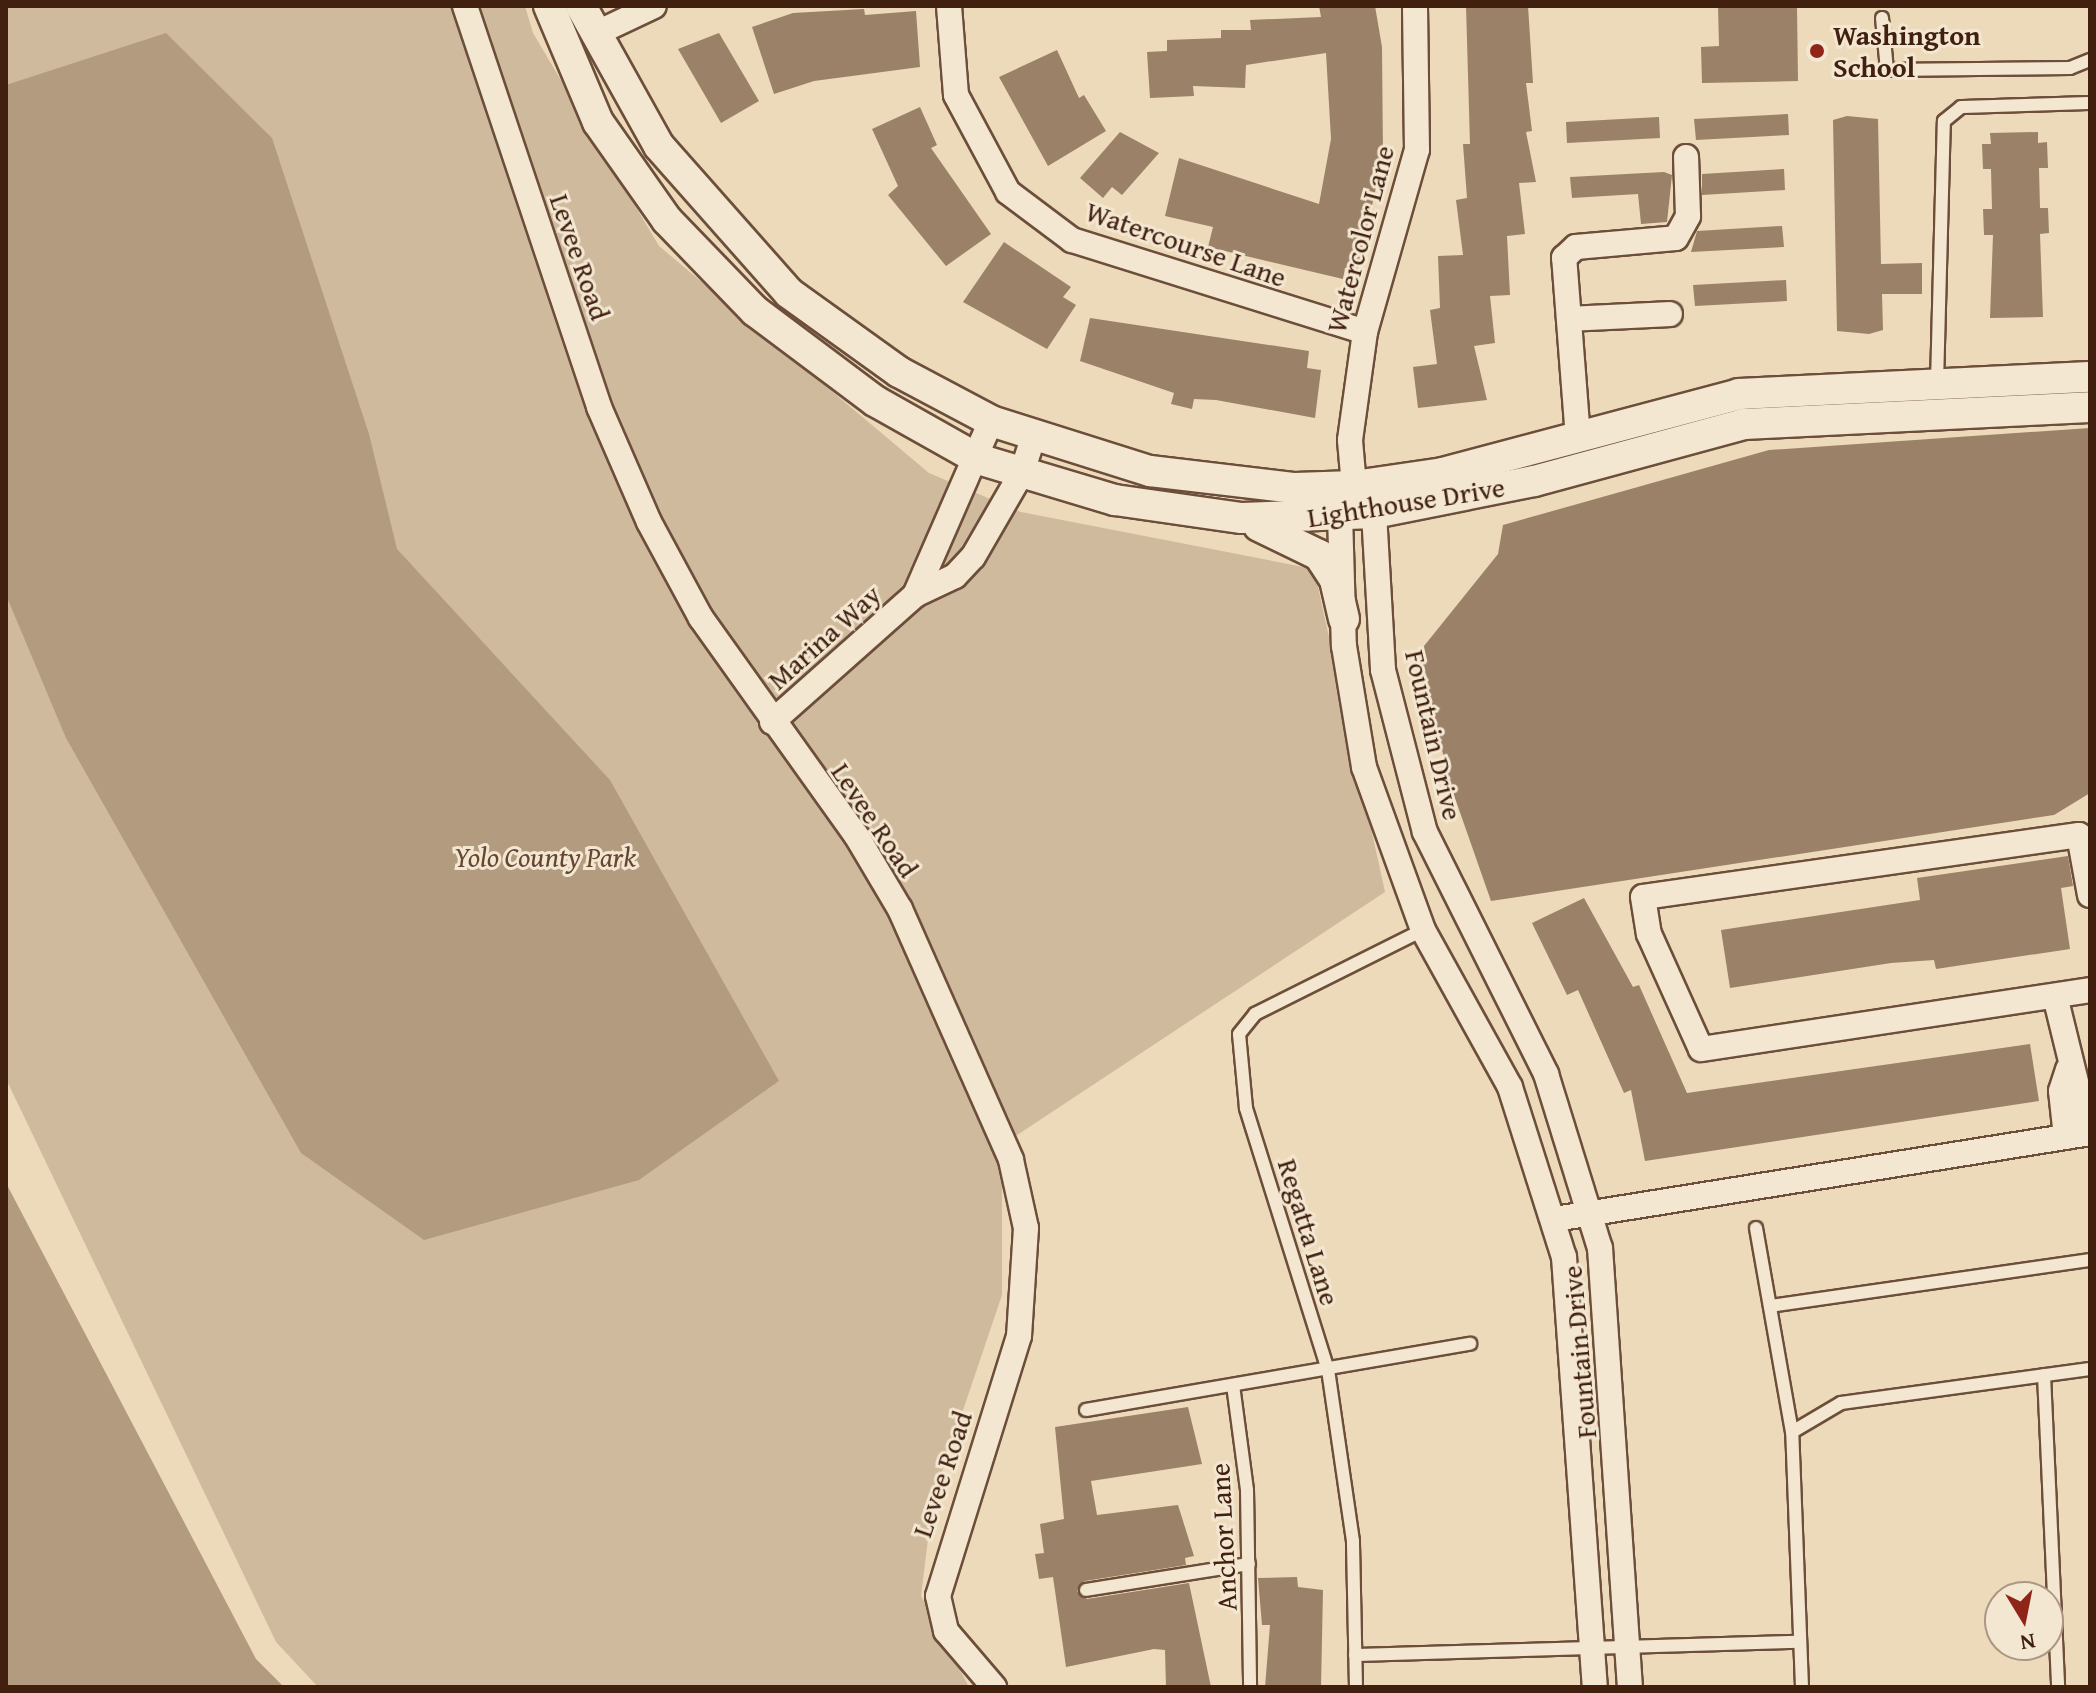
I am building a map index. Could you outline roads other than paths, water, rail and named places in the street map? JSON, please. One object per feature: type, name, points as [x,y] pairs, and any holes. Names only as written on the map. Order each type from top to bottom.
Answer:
[{"type":"street","name":"Levee Road","points":[[465,6],[599,407],[701,618],[772,722],[856,835],[900,909],[1011,1160],[1026,1228],[1019,1336],[938,1596],[946,1631],[994,1687]]},
{"type":"street","name":"Lighthouse Drive","points":[[549,6],[598,122],[667,220],[717,274],[809,356],[978,459],[1115,500],[1235,518],[1374,513],[1534,481],[1744,424],[2090,407]]},
{"type":"street","name":"Lighthouse Drive","points":[[581,6],[659,146],[789,293],[899,372],[991,421],[1150,471],[1295,488],[1354,486],[1443,473],[1739,394],[2090,377]]},
{"type":"street","points":[[595,34],[654,6]]},
{"type":"street","name":"Watercourse Lane","points":[[949,6],[956,95],[1008,192],[1072,240],[1175,278],[1365,332]]},
{"type":"street","name":"Watercolor Lane","points":[[1354,486],[1350,440],[1365,332],[1417,150],[1415,6]]},
{"type":"street","points":[[1578,438],[1564,258],[1576,247],[1676,238],[1688,216],[1686,157]]},
{"type":"street","points":[[1569,319],[1670,314]]},
{"type":"street","name":"Marina Way","points":[[915,595],[978,459],[991,421]]},
{"type":"street","name":"Marina Way","points":[[772,722],[915,595],[955,576],[973,557],[1022,472],[1034,435]]},
{"type":"street","points":[[1354,486],[1374,513]]},
{"type":"street","name":"Fountain Drive","points":[[1354,486],[1340,515],[1344,619],[1364,767],[1423,930],[1510,1087],[1555,1219],[1573,1316],[1595,1687]]},
{"type":"street","name":"Fountain Drive","points":[[1374,513],[1383,670],[1425,832],[1546,1074],[1592,1211],[1609,1316],[1630,1687]]},
{"type":"street","points":[[1235,518],[1296,538],[1319,555],[1335,580],[1344,619]]},
{"type":"street","points":[[2090,895],[2079,835],[1643,897],[1649,934],[1701,1049],[2090,990]]},
{"type":"street","points":[[1555,1219],[2082,1135],[2055,996]]},
{"type":"lane","points":[[1882,18],[1887,70],[2070,68],[2090,60]]},
{"type":"lane","points":[[1937,383],[1944,121],[1961,107],[2090,103]]},
{"type":"lane","name":"Regatta Lane","points":[[1356,1687],[1353,1541],[1328,1370],[1246,1108],[1239,1034],[1255,1014],[1423,930]]},
{"type":"lane","points":[[1756,1228],[1792,1432],[1802,1687]]},
{"type":"lane","points":[[1770,1306],[2090,1260]]},
{"type":"lane","points":[[1086,1410],[1470,1344]]},
{"type":"lane","points":[[1792,1432],[1841,1403],[2090,1369]]},
{"type":"lane","points":[[2044,1375],[2058,1687]]},
{"type":"lane","name":"Anchor Lane","points":[[1233,1385],[1249,1564],[1250,1687]]},
{"type":"lane","points":[[1086,1590],[1249,1564]]},
{"type":"lane","points":[[1355,1655],[1800,1642]]},
{"type":"place","name":"Washington School","points":[[1817,51]]},
{"type":"park label","name":"Yolo County Park","points":[[545,857]]}]
